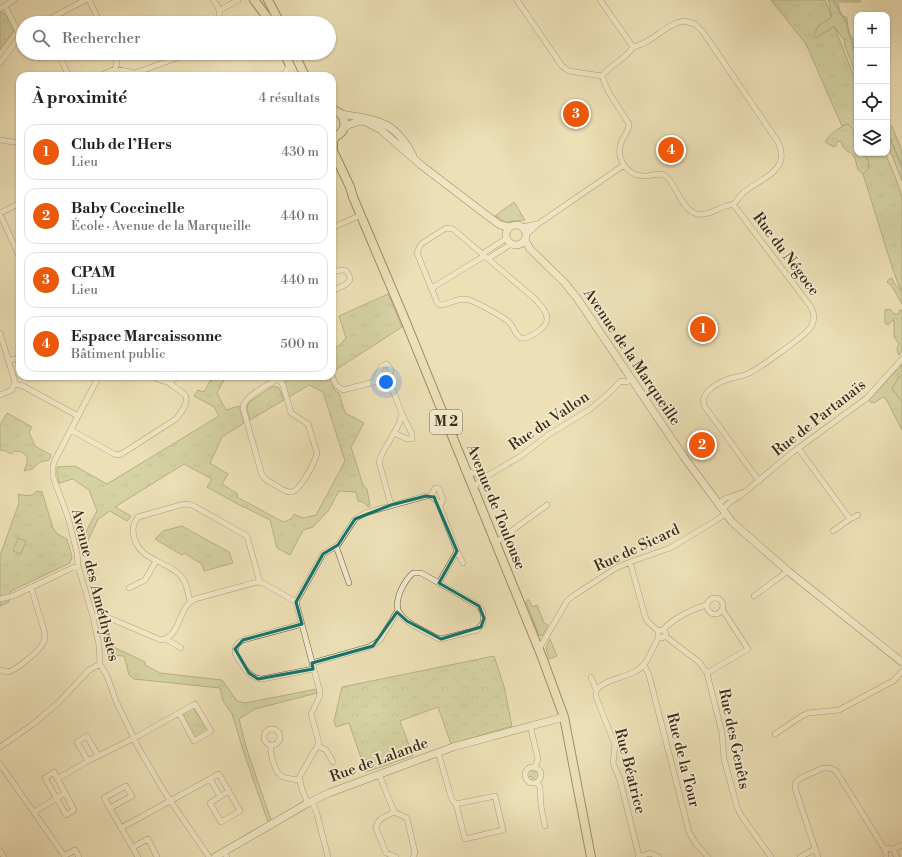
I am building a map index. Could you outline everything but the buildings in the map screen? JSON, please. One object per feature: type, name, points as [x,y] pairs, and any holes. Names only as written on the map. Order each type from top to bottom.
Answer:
[{"type":"main road","points":[[254,0],[266,16]]},
{"type":"main road","points":[[268,0],[276,16]]},
{"type":"main road","points":[[288,60],[293,72]]},
{"type":"main road","points":[[297,60],[303,72]]},
{"type":"main road","points":[[336,112],[341,114],[345,123],[343,129],[336,135]]},
{"type":"main road","name":"Avenue de Toulouse","points":[[336,157],[353,197]]},
{"type":"main road","name":"Avenue de Toulouse","points":[[336,168],[353,197],[361,215],[539,648],[564,717]]},
{"type":"main road","name":"M 2","points":[[564,717],[591,857]]},
{"type":"street","points":[[14,0],[2,8],[16,27]]},
{"type":"street","points":[[55,16],[85,0]]},
{"type":"street","points":[[89,0],[97,16]]},
{"type":"street","points":[[214,0],[220,10],[220,16]]},
{"type":"street","points":[[220,10],[238,0]]},
{"type":"street","points":[[517,0],[562,66],[569,71],[602,76]]},
{"type":"street","points":[[600,0],[634,47]]},
{"type":"street","points":[[680,22],[690,22],[698,26],[778,142],[782,156],[777,167],[770,174],[744,192],[733,204],[707,214],[694,212],[686,207],[669,180],[663,175],[657,174],[639,176],[632,173],[624,165],[621,159],[620,148],[622,139],[628,129],[629,124],[608,91],[602,76],[610,68],[625,58],[634,47],[648,42],[675,24],[680,22]]},
{"type":"street","points":[[0,63],[16,43]]},
{"type":"street","points":[[61,60],[67,72]]},
{"type":"street","points":[[115,69],[117,63],[116,60]]},
{"type":"street","points":[[138,72],[171,60]]},
{"type":"street","points":[[286,72],[290,64]]},
{"type":"street","points":[[108,72],[115,69],[130,72]]},
{"type":"street","points":[[341,114],[374,120],[392,128],[403,138],[414,158]]},
{"type":"street","points":[[343,129],[360,120],[381,130],[414,158],[500,225],[508,235]]},
{"type":"street","points":[[0,140],[16,142]]},
{"type":"street","points":[[524,240],[538,224],[624,165]]},
{"type":"street","name":"Rue du Négoce","points":[[733,204],[811,307],[814,314],[812,326],[807,332],[748,374],[722,382],[707,393],[703,398],[703,404],[705,407],[759,481]]},
{"type":"street","points":[[16,205],[0,213],[16,249]]},
{"type":"street","points":[[336,226],[361,215]]},
{"type":"street","points":[[432,288],[485,256],[508,235],[515,225],[523,227],[538,224]]},
{"type":"street","points":[[523,227],[524,240]]},
{"type":"street","points":[[446,228],[450,228],[485,256],[535,299],[542,307],[548,321],[544,328],[527,338],[520,337],[517,335],[510,323],[502,317],[468,300],[458,299],[451,304],[440,305],[437,302],[417,253],[421,244],[446,228]]},
{"type":"street","points":[[485,256],[508,235]]},
{"type":"street","name":"Avenue de la Marqueille","points":[[508,235],[524,240],[530,249],[570,289],[597,325],[632,380],[712,496],[732,522],[788,571],[902,662]]},
{"type":"street","points":[[336,271],[343,269],[346,270],[350,280],[345,285],[336,289]]},
{"type":"street","points":[[0,333],[15,384],[12,390],[0,395]]},
{"type":"street","points":[[9,361],[16,358]]},
{"type":"street","name":"Rue de Partanaïs","points":[[722,510],[798,448],[867,398],[902,359]]},
{"type":"street","points":[[375,382],[381,367],[386,364],[388,364],[391,370],[387,381]]},
{"type":"street","name":"Rue du Vallon","points":[[474,490],[478,482],[589,410],[621,381],[626,370]]},
{"type":"street","name":"Avenue des Améthystes","points":[[97,380],[55,460],[53,472],[55,482],[72,531],[77,553],[78,566],[93,617],[100,651],[100,664],[107,676],[116,701],[133,739],[170,801],[210,857]]},
{"type":"street","points":[[160,380],[164,382],[173,380]]},
{"type":"street","points":[[276,380],[246,400],[243,404],[243,408],[262,475],[265,480],[291,492],[296,491],[301,485],[317,453],[310,427],[306,421],[291,413],[282,380]]},
{"type":"street","points":[[334,380],[336,385],[343,390],[382,380],[387,381],[391,386],[412,434],[412,439],[407,439],[394,432]]},
{"type":"street","points":[[621,381],[626,382],[632,380]]},
{"type":"street","points":[[71,430],[114,454],[123,453],[176,419],[180,414],[186,403],[185,395],[169,382]]},
{"type":"street","points":[[15,384],[23,386],[78,416]]},
{"type":"street","points":[[391,505],[379,462],[402,419],[402,414]]},
{"type":"street","points":[[798,448],[850,520]]},
{"type":"street","points":[[466,471],[487,476]]},
{"type":"street","points":[[431,496],[435,488],[439,488],[443,499],[440,506]]},
{"type":"street","name":"Rue de Partanaïs","points":[[722,510],[724,499],[747,491]]},
{"type":"street","name":"Rue de Partanaïs","points":[[712,496],[740,493]]},
{"type":"street","points":[[328,857],[317,814],[303,792],[299,780],[301,772],[318,746],[319,740],[311,714],[320,695],[320,690],[296,602],[323,554],[340,542],[355,519],[365,513],[426,496],[431,496],[440,506],[463,563]]},
{"type":"street","points":[[190,601],[181,576],[143,553],[137,547],[132,529],[138,517],[188,504],[247,536],[260,583]]},
{"type":"street","points":[[495,543],[548,505]]},
{"type":"street","name":"Rue de Sicard","points":[[539,648],[567,601],[584,588],[616,568],[670,548],[711,524],[722,510]]},
{"type":"street","points":[[833,531],[858,515]]},
{"type":"street","points":[[336,546],[349,583]]},
{"type":"street","points":[[438,583],[458,550]]},
{"type":"street","points":[[129,588],[145,580],[156,561]]},
{"type":"street","points":[[630,562],[645,616],[650,625],[666,633],[662,638],[659,637]]},
{"type":"street","points":[[0,599],[8,598],[78,566]]},
{"type":"street","points":[[754,596],[788,571]]},
{"type":"street","points":[[413,573],[421,573],[479,606],[484,618],[481,627],[477,630],[441,639],[407,621],[398,610],[397,602],[399,595],[409,576],[413,573]]},
{"type":"street","points":[[166,639],[172,633],[190,601],[247,585],[260,583],[296,602]]},
{"type":"street","points":[[0,670],[7,672],[14,670],[44,642],[44,630],[31,587]]},
{"type":"street","points":[[596,690],[603,685],[637,671],[644,665],[659,637],[657,634],[696,607],[707,605],[711,599],[716,598],[721,601],[722,609],[748,649],[707,673]]},
{"type":"street","points":[[707,605],[708,610],[712,613],[717,613],[722,609]]},
{"type":"street","points":[[302,624],[244,640],[238,643],[235,653],[249,673],[255,678],[262,679],[313,666],[373,646],[380,640],[398,610]]},
{"type":"street","points":[[93,617],[102,616],[109,618],[155,638],[161,640],[166,639],[181,648]]},
{"type":"street","name":"Rue des Genêts","points":[[665,636],[699,662],[707,673],[722,733],[724,759],[737,807],[742,817],[771,857]]},
{"type":"street","points":[[0,747],[32,725],[59,702],[90,670],[100,664]]},
{"type":"street","name":"Rue de la Tour","points":[[644,665],[649,675],[688,832],[696,844],[708,857]]},
{"type":"street","points":[[775,734],[808,713],[839,710],[893,681],[902,672]]},
{"type":"street","name":"Rue Béatrice","points":[[591,677],[596,690],[596,697],[615,745],[613,763],[620,780],[639,857]]},
{"type":"street","points":[[57,779],[195,704],[211,732],[194,741],[179,713]]},
{"type":"street","name":"Rue de Lalande","points":[[215,857],[225,855],[310,802],[329,793],[438,752],[482,738],[564,717]]},
{"type":"street","points":[[530,725],[538,759],[535,767]]},
{"type":"street","points":[[88,761],[77,742],[87,736],[98,756]]},
{"type":"street","points":[[270,746],[270,751],[278,773],[283,777],[299,780]]},
{"type":"street","points":[[318,746],[326,750],[333,762]]},
{"type":"street","points":[[438,752],[452,800],[456,804],[465,839],[503,830],[495,796],[456,804]]},
{"type":"street","points":[[0,764],[65,857],[75,850],[79,857]]},
{"type":"street","points":[[535,767],[542,775],[537,783],[532,784],[528,782],[525,775],[528,769],[535,767]]},
{"type":"street","points":[[818,857],[795,788],[796,782],[801,778],[823,768],[830,768],[836,771],[884,848],[886,857]]},
{"type":"street","points":[[54,772],[65,793],[74,810],[66,815],[45,778],[54,772]]},
{"type":"street","points":[[122,828],[219,774],[229,791],[240,811],[221,822],[210,803],[229,791]]},
{"type":"street","points":[[379,774],[394,812],[407,818],[415,853],[413,857]]},
{"type":"street","points":[[210,779],[220,796]]},
{"type":"street","points":[[537,783],[540,787],[541,806],[545,826]]},
{"type":"street","points":[[110,808],[132,796],[126,786],[104,798],[138,857]]},
{"type":"street","points":[[34,812],[65,793]]},
{"type":"street","points":[[394,812],[379,820],[376,823],[376,828],[386,853],[396,857]]},
{"type":"street","points":[[133,847],[148,840],[157,857]]},
{"type":"street","points":[[884,848],[893,849],[902,845]]},
{"type":"street","points":[[800,857],[815,849]]},
{"type":"street","points":[[893,849],[897,857]]},
{"type":"street","points":[[0,851],[4,857]]},
{"type":"street","points":[[639,857],[650,853],[659,857]]},
{"type":"highlighted area","points":[[426,496],[434,497],[457,551],[439,583],[479,606],[484,618],[481,627],[441,639],[407,621],[397,612],[373,646],[312,663],[313,669],[258,679],[249,673],[235,649],[243,640],[302,624],[296,602],[323,554],[338,545],[355,519],[391,505]]},
{"type":"green space","points":[[771,0],[825,0],[832,17],[817,27],[816,38],[834,26],[854,76],[854,135],[848,124],[842,126],[806,44]]},
{"type":"green space","points":[[828,0],[860,0],[861,2],[838,2],[840,14],[847,18],[849,33],[854,40],[854,69],[844,40],[834,26],[816,38],[814,36],[817,27],[832,17]]},
{"type":"green space","points":[[0,12],[7,17],[14,31],[0,50]]},
{"type":"green space","points":[[848,124],[854,130],[854,156],[866,156],[868,160],[869,168],[863,174],[858,169],[853,155],[843,147],[841,141],[836,142],[837,145],[834,147],[825,142],[829,136]]},
{"type":"green space","points":[[890,125],[892,126],[902,152],[902,181],[890,151]]},
{"type":"green space","points":[[866,156],[886,156],[902,197],[902,294],[863,174],[869,168]]},
{"type":"green space","points":[[514,202],[525,220],[505,222],[495,216]]},
{"type":"green space","points":[[892,278],[894,283],[902,292],[902,304],[893,288],[887,282]]},
{"type":"green space","points":[[388,294],[402,327],[336,370],[336,347],[346,338],[339,316]]},
{"type":"green space","points":[[890,309],[894,314],[898,314],[900,310],[902,310],[902,351],[899,355],[897,348],[899,344],[894,337],[894,321],[893,320],[888,325],[885,323],[885,310]]},
{"type":"green space","points":[[901,361],[902,371],[900,372],[899,377],[892,388],[902,402],[902,430],[886,399],[883,397],[874,403],[870,402],[870,398],[900,368]]},
{"type":"green space","points":[[902,373],[902,402],[892,388]]},
{"type":"green space","points":[[211,380],[224,380],[217,393],[226,410],[239,406],[244,423],[222,437],[210,463],[228,474],[222,484],[238,494],[237,497],[283,522],[291,519],[294,514],[303,518],[316,515],[345,461],[323,392],[309,385],[289,397],[285,384],[286,380],[331,380],[335,391],[339,393],[345,413],[364,423],[351,447],[363,485],[367,489],[370,506],[368,507],[363,502],[358,501],[356,492],[339,491],[328,511],[313,527],[303,530],[290,555],[277,548],[270,520],[207,487],[212,479],[184,464],[115,507],[131,516],[127,521],[110,511],[98,519],[82,554],[79,545],[97,511],[89,490],[73,479],[59,483],[57,467],[75,466],[107,484],[219,416],[214,407],[194,396],[198,390],[204,392]]},
{"type":"green space","points":[[273,386],[279,388],[284,400],[250,420],[247,409],[248,403]]},
{"type":"green space","points":[[7,413],[32,427],[29,432],[35,446],[51,455],[49,460],[40,462],[32,469],[24,471],[27,463],[27,457],[22,452],[15,451],[11,454],[0,450],[0,425]]},
{"type":"green space","points":[[37,491],[42,492],[53,528],[57,534],[67,539],[72,557],[70,563],[11,591],[9,602],[0,606],[0,556],[19,503],[18,494],[28,496]]},
{"type":"green space","points":[[182,526],[229,552],[233,563],[204,571],[202,564],[184,553],[182,555],[155,539],[163,531]]},
{"type":"green space","points":[[18,538],[26,541],[21,554],[13,551]]},
{"type":"green space","points":[[528,599],[533,607],[537,605],[544,623],[548,625],[542,636],[539,635],[526,602]]},
{"type":"green space","points":[[550,639],[557,656],[549,659],[546,648]]},
{"type":"green space","points":[[105,643],[145,662],[145,665],[160,673],[222,680],[237,701],[245,703],[317,689],[317,693],[255,709],[239,719],[247,750],[271,820],[268,822],[232,714],[223,701],[220,688],[134,679],[129,675],[124,656],[107,655]]},
{"type":"green space","points":[[494,656],[504,686],[512,726],[451,744],[438,707],[400,721],[413,756],[366,772],[349,723],[336,727],[334,721],[342,687]]},
{"type":"green space","points":[[193,707],[208,731],[197,737],[194,736],[182,713]]},
{"type":"green space","points":[[533,768],[532,771],[535,772],[537,769],[539,771],[540,777],[535,781],[531,781],[533,778],[530,776],[528,779],[527,777],[527,771]]},
{"type":"waterway","points":[[833,0],[846,22],[854,50]]},
{"type":"waterway","points":[[890,138],[902,167]]},
{"type":"place","name":"CPAM","points":[[576,114]]},
{"type":"place","name":"Espace Marcaissonne","points":[[671,150]]},
{"type":"place","name":"Club de l’Hers","points":[[703,329]]},
{"type":"place","name":"Baby Coccinelle","points":[[702,445]]}]
